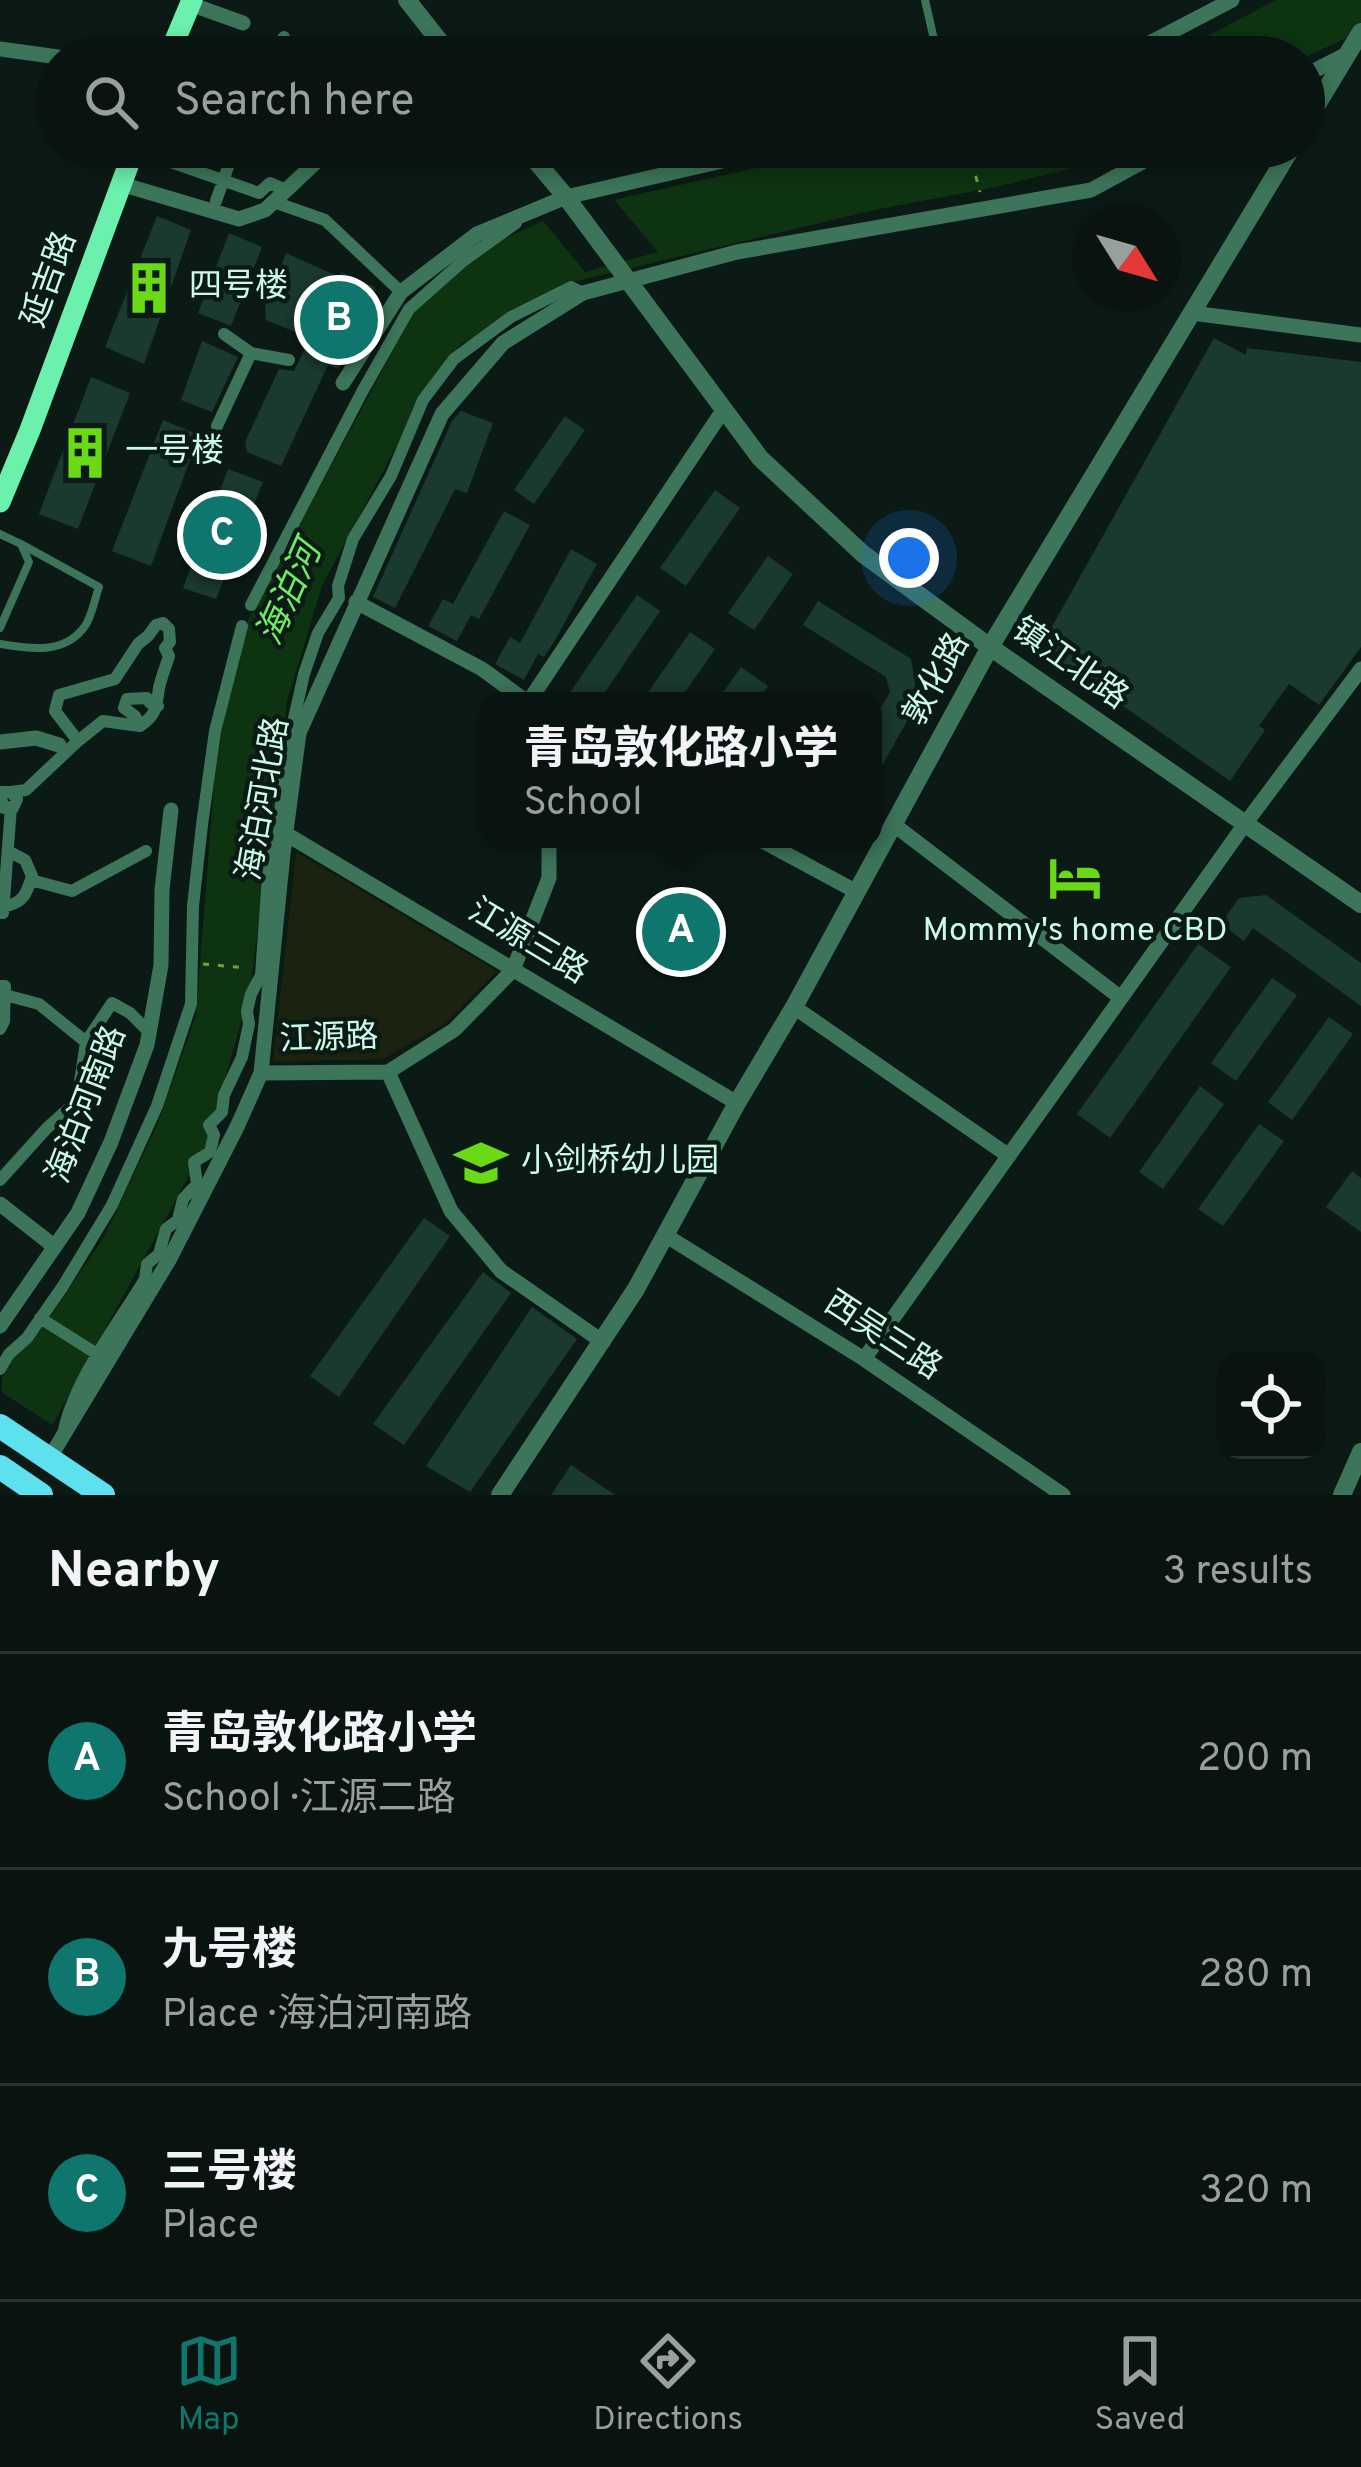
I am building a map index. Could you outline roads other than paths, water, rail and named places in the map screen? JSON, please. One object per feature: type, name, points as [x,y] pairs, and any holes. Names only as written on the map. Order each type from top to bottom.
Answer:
[{"type":"main road","points":[[177,36],[191,2]]},
{"type":"main road","name":"延吉路","points":[[0,500],[127,168]]},
{"type":"main road","points":[[0,1426],[55,1449],[103,1495]]},
{"type":"main road","points":[[0,1467],[40,1494]]},
{"type":"street","points":[[406,0],[429,36]]},
{"type":"street","points":[[1164,36],[1232,0]]},
{"type":"street","points":[[191,2],[242,22]]},
{"type":"street","points":[[1325,63],[1357,43]]},
{"type":"street","points":[[1325,93],[1357,43]]},
{"type":"street","points":[[0,49],[36,54]]},
{"type":"street","points":[[186,168],[259,193],[270,183],[280,196],[325,220],[401,292]]},
{"type":"street","points":[[216,201],[228,168]]},
{"type":"street","points":[[121,184],[239,220],[266,209],[310,168]]},
{"type":"street","name":"镇江北路","points":[[542,168],[760,458],[863,554],[1361,904]]},
{"type":"street","points":[[343,383],[401,292],[477,234],[566,197],[692,168]]},
{"type":"street","name":"海泊河北路","points":[[55,1449],[170,1260],[261,1072],[299,733],[442,414],[502,343],[583,293],[737,252],[1090,190],[1131,168]]},
{"type":"street","name":"敦化路","points":[[882,845],[990,647],[1279,168]]},
{"type":"street","points":[[251,605],[409,309],[463,261],[531,212]]},
{"type":"street","points":[[55,1449],[97,1354],[145,1279],[146,1264],[159,1254],[166,1229],[178,1220],[186,1194],[197,1184],[194,1162],[210,1152],[214,1136],[209,1125],[222,1112],[224,1095],[242,1057],[250,1024],[247,1011],[261,975],[269,863],[276,845],[296,705],[318,633],[338,598],[353,539],[391,476],[423,400],[454,359],[511,317],[571,287],[583,293]]},
{"type":"street","points":[[1192,313],[1361,334]]},
{"type":"street","points":[[224,334],[251,353],[289,360]]},
{"type":"street","points":[[218,426],[251,353]]},
{"type":"street","points":[[533,692],[724,409]]},
{"type":"street","points":[[356,602],[482,669],[514,692]]},
{"type":"street","points":[[0,1369],[40,1318],[112,1205],[157,1106],[191,1004],[193,906],[214,730],[242,626]]},
{"type":"street","points":[[4,793],[26,790],[103,721],[140,726],[155,716],[169,656],[165,648],[151,648],[148,636],[116,679],[59,695],[55,711],[79,741]]},
{"type":"street","points":[[864,1359],[1361,669]]},
{"type":"street","points":[[140,726],[124,708],[127,699],[147,698],[158,706]]},
{"type":"street","points":[[0,742],[36,738],[58,745]]},
{"type":"street","points":[[4,793],[17,799],[10,808],[2,910],[25,897],[31,880],[25,860],[8,851]]},
{"type":"street","name":"海泊河南路","points":[[0,1326],[78,1213],[147,1045],[161,965],[162,890],[171,810]]},
{"type":"street","points":[[893,824],[1121,998]]},
{"type":"street","name":"江源三路","points":[[286,834],[737,1103]]},
{"type":"street","name":"江源路","points":[[261,1072],[388,1072],[454,1030],[513,970],[549,878],[549,848]]},
{"type":"street","points":[[776,848],[857,892]]},
{"type":"street","name":"敦化路","points":[[500,1495],[636,1289],[880,848]]},
{"type":"street","points":[[31,880],[72,891],[146,850]]},
{"type":"street","points":[[0,1029],[3,990],[39,1004],[86,1042]]},
{"type":"street","points":[[0,1180],[76,1101],[86,1042],[112,1004],[130,1013],[149,1032]]},
{"type":"street","points":[[794,1007],[1009,1156]]},
{"type":"street","points":[[388,1072],[451,1211],[501,1271],[602,1342]]},
{"type":"street","points":[[0,1204],[55,1246]]},
{"type":"street","name":"西吴三路","points":[[665,1235],[864,1359],[1063,1495]]},
{"type":"street","points":[[40,1318],[97,1354]]},
{"type":"street","points":[[1342,1495],[1361,1452]]},
{"type":"lane","points":[[925,0],[933,36]]},
{"type":"lane","points":[[0,535],[99,587],[86,626],[71,638],[40,650],[0,644]]},
{"type":"lane","points":[[0,628],[29,562],[21,544]]},
{"type":"water","points":[[1276,0],[1361,0],[1361,31],[1325,48],[1325,36],[1208,36]]},
{"type":"water","name":"海泊河","points":[[755,168],[1073,168],[564,284],[462,343],[441,367],[412,409],[322,586],[287,701],[250,991],[206,1145],[35,1457],[0,1495],[2,1378],[104,1237],[157,1125],[196,1015],[218,733],[248,621],[414,311],[460,266],[564,211]]},
{"type":"place","name":"四号楼","points":[[149,288]]},
{"type":"place","name":"九号楼","points":[[339,320]]},
{"type":"place","name":"一号楼","points":[[85,453]]},
{"type":"place","name":"三号楼","points":[[222,535]]},
{"type":"place","name":"Mommy's home CBD","points":[[1075,878]]},
{"type":"place","name":"青岛敦化路小学","points":[[681,932]]},
{"type":"place","name":"小剑桥幼儿园","points":[[481,1163]]}]
